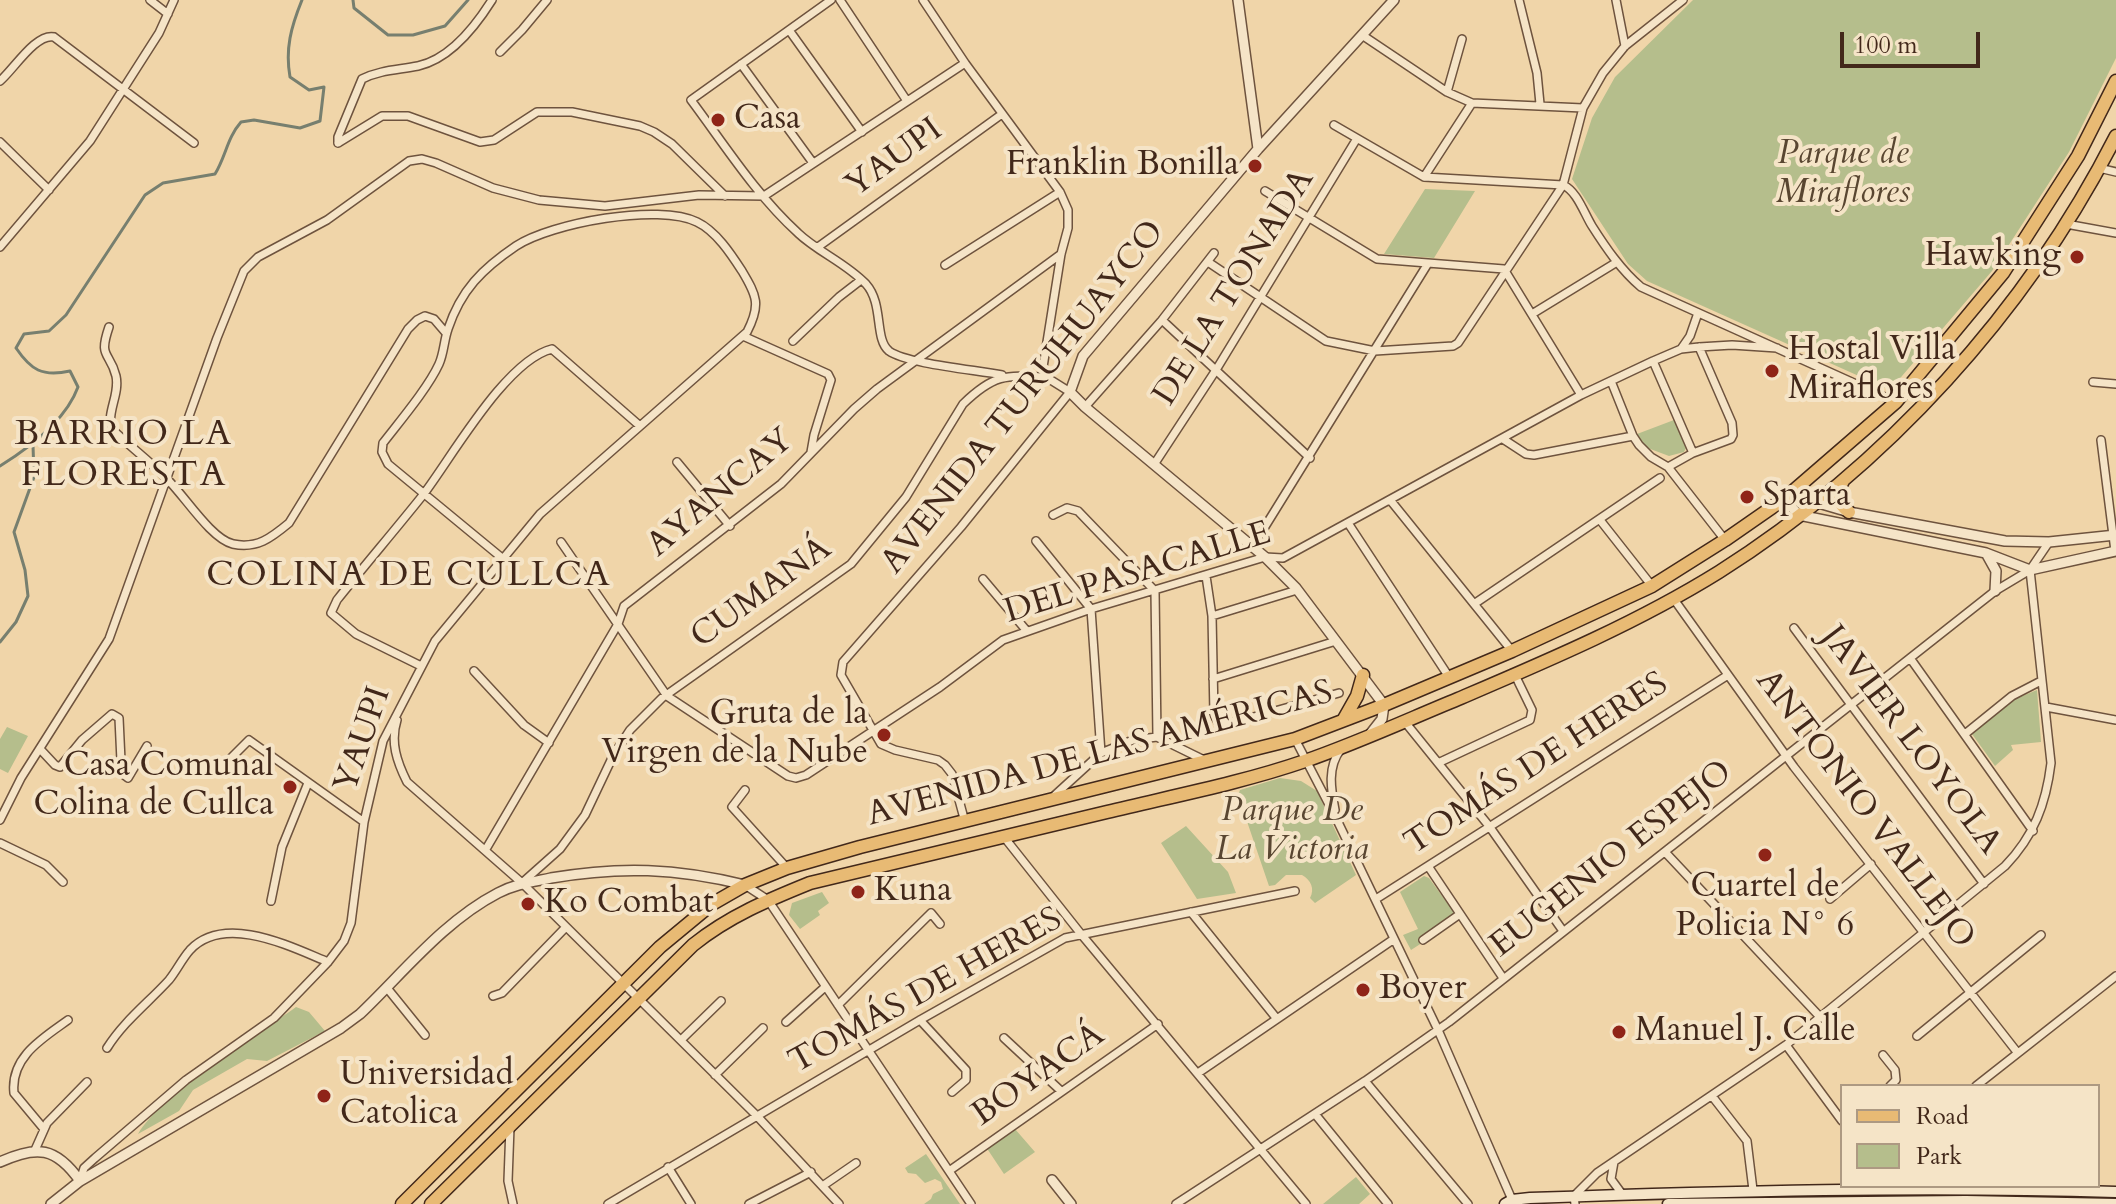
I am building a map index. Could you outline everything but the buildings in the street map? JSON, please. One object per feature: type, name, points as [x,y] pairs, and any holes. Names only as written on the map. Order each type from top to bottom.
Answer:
[{"type":"main road","name":"AVENIDA DE LAS AMÉRICAS","points":[[402,1204],[683,927],[712,904],[745,885],[787,868],[1295,739],[1512,651],[1652,586],[1725,540],[1784,499],[1896,402],[2003,273],[2078,156],[2116,81]]},
{"type":"main road","name":"AVENIDA DE LAS AMÉRICAS","points":[[431,1204],[693,945],[725,921],[810,883],[1230,783],[1306,761],[1515,675],[1673,598],[1742,556],[1845,478],[1912,415],[1963,360],[2018,295],[2066,224],[2116,136]]},
{"type":"main road","points":[[1845,478],[1838,499],[1849,512]]},
{"type":"main road","points":[[1344,720],[1357,696],[1363,675]]},
{"type":"main road","points":[[1510,1203],[1622,1194],[1856,1188]]},
{"type":"main road","points":[[1966,1188],[2116,1192]]},
{"type":"main road","points":[[1668,1204],[2116,1204]]},
{"type":"street","points":[[150,0],[168,14]]},
{"type":"street","points":[[0,247],[90,141],[159,33],[174,0]]},
{"type":"street","points":[[492,0],[461,40],[439,58],[421,65],[376,72],[362,79],[338,143],[382,116],[418,119],[480,142],[494,140],[537,112],[572,112],[640,126],[654,132],[672,144],[725,196]]},
{"type":"street","points":[[500,52],[547,0]]},
{"type":"street","points":[[831,0],[691,100],[764,196],[798,234],[861,280],[877,300],[882,342],[886,349],[914,360],[1003,375],[1046,377],[1070,392],[1265,557],[1297,590],[1384,705],[1382,719],[1369,735]]},
{"type":"street","points":[[840,0],[907,101]]},
{"type":"street","points":[[923,0],[965,63],[1060,192],[1068,210],[1043,367],[1046,377]]},
{"type":"street","points":[[1238,0],[1258,149]]},
{"type":"street","name":"AVENIDA TURUHUAYCO","points":[[965,822],[952,774],[945,765],[938,760],[881,744],[841,675],[843,662],[961,527],[1070,392],[1083,356],[1258,149],[1394,0]]},
{"type":"street","points":[[1519,0],[1537,73],[1540,104]]},
{"type":"street","points":[[1616,0],[1625,46]]},
{"type":"street","points":[[1208,262],[1326,341],[1375,351],[1453,346],[1458,343],[1504,269],[1563,185],[1583,108],[1603,73],[1625,46],[1683,0]]},
{"type":"street","points":[[789,30],[862,132]]},
{"type":"street","points":[[1362,35],[1447,92],[1472,103],[1583,108]]},
{"type":"street","points":[[0,81],[38,39],[54,37],[194,143]]},
{"type":"street","points":[[1447,92],[1462,39]]},
{"type":"street","points":[[0,820],[109,639],[134,575],[165,477],[244,271],[258,257],[327,220],[409,161],[422,159],[493,188],[539,200],[605,206],[699,195],[764,196],[965,63]]},
{"type":"street","points":[[741,64],[813,163]]},
{"type":"street","points":[[1424,177],[1472,103]]},
{"type":"street","name":"YAUPI","points":[[818,247],[1002,114]]},
{"type":"street","points":[[1334,125],[1424,177],[1563,185]]},
{"type":"street","name":"DE LA TONADA","points":[[1155,463],[1310,220],[1356,140]]},
{"type":"street","points":[[0,142],[49,190]]},
{"type":"street","points":[[2099,168],[2116,172]]},
{"type":"street","name":"DEL PASACALLE","points":[[1563,185],[1570,188],[1626,275],[1641,287],[1896,402]]},
{"type":"street","points":[[1265,191],[1377,259],[1504,269]]},
{"type":"street","points":[[945,265],[1060,192]]},
{"type":"street","points":[[605,206],[608,219]]},
{"type":"street","points":[[502,558],[388,464],[382,452],[383,443],[439,365],[446,333],[462,295],[483,272],[518,245],[556,228],[649,214],[678,216],[698,222],[713,233],[757,297],[756,316],[745,334],[828,374],[831,380],[811,454]]},
{"type":"street","points":[[2066,224],[2116,233]]},
{"type":"street","points":[[1085,407],[1162,320],[1214,253]]},
{"type":"street","name":"AYANCAY","points":[[486,849],[628,602],[781,484],[854,409],[914,360],[1061,254]]},
{"type":"street","points":[[1532,314],[1617,262]]},
{"type":"street","points":[[1253,546],[1427,265]]},
{"type":"street","points":[[1504,269],[1581,395]]},
{"type":"street","points":[[793,341],[861,280]]},
{"type":"street","points":[[1681,349],[1690,336],[1698,313]]},
{"type":"street","points":[[109,327],[103,344],[116,375],[111,428],[165,477],[214,532],[229,543],[250,546],[267,541],[289,523],[408,329],[425,316],[434,319],[446,333]]},
{"type":"street","points":[[1162,320],[1310,458]]},
{"type":"street","name":"YAUPI","points":[[80,1181],[84,1168],[95,1158],[186,1080],[274,1018],[328,962],[344,941],[351,923],[364,822],[383,741],[435,641],[540,514],[745,334]]},
{"type":"street","name":"DEL PASACALLE","points":[[561,542],[667,696],[788,776],[796,778],[806,775],[940,687],[1003,640],[1091,609],[1265,557],[1283,558],[1581,395],[1681,349],[1732,345],[1777,348]]},
{"type":"street","points":[[1668,467],[1693,453],[1731,439],[1732,423],[1699,347]]},
{"type":"street","points":[[421,666],[356,634],[331,613],[337,600],[425,492],[485,405],[530,359],[552,349],[640,426]]},
{"type":"street","points":[[1653,361],[1693,453]]},
{"type":"street","name":"CUMANÁ","points":[[522,883],[560,849],[585,815],[613,756],[630,730],[667,696],[851,564],[906,497],[963,404],[982,387],[1003,375]]},
{"type":"street","points":[[1611,381],[1633,436],[1651,457],[1668,467],[1725,540]]},
{"type":"street","points":[[2093,382],[2116,384]]},
{"type":"street","points":[[1503,439],[1526,454],[1534,455],[1633,436]]},
{"type":"street","points":[[1784,499],[1799,515],[1986,553],[2030,570],[2115,551],[2101,440]]},
{"type":"street","points":[[677,462],[730,526]]},
{"type":"street","points":[[1474,604],[1660,478]]},
{"type":"street","points":[[1800,486],[1815,502],[1849,512],[2005,541],[2049,542],[2114,535]]},
{"type":"street","points":[[1391,501],[1512,651]]},
{"type":"street","points":[[1053,515],[1067,508],[1078,511],[1155,591],[1157,737]]},
{"type":"street","points":[[1600,520],[1652,586]]},
{"type":"street","points":[[1348,523],[1449,677]]},
{"type":"street","points":[[1036,541],[1091,609],[1101,753]]},
{"type":"street","points":[[1575,1200],[1597,1173],[1821,1018],[1984,884],[2021,849],[2033,831],[2047,794],[2051,763],[2030,570],[2049,542]]},
{"type":"street","points":[[1986,553],[1996,571],[1995,591]]},
{"type":"street","name":"EUGENIO ESPEJO","points":[[1176,1204],[1438,1030],[1995,591],[2030,570]]},
{"type":"street","points":[[1206,576],[1212,616],[1214,715],[1218,722],[1225,725],[1339,693]]},
{"type":"street","points":[[983,579],[1026,630]]},
{"type":"street","points":[[1212,616],[1297,590]]},
{"type":"street","name":"ANTONIO VALLEJO","points":[[1673,598],[1787,755],[2017,1052]]},
{"type":"street","name":"JAVIER LOYOLA","points":[[1794,628],[1984,884]]},
{"type":"street","points":[[1213,679],[1336,641]]},
{"type":"street","points":[[1910,658],[2033,831]]},
{"type":"street","points":[[474,671],[508,709],[549,743]]},
{"type":"street","points":[[1438,763],[1530,720],[1532,710],[1515,675]]},
{"type":"street","name":"TOMÁS DE HERES","points":[[1376,899],[1728,675]]},
{"type":"street","points":[[1965,734],[2012,696],[2041,681]]},
{"type":"street","points":[[403,700],[394,730],[396,760],[407,782],[522,883],[757,1116],[839,1204]]},
{"type":"street","points":[[2046,707],[2116,720]]},
{"type":"street","points":[[40,749],[60,767],[82,740],[112,714],[119,718],[121,761],[124,775],[128,778],[147,746]]},
{"type":"street","points":[[1404,721],[1489,826],[1563,931]]},
{"type":"street","points":[[1043,803],[1101,753],[1133,740],[1157,737],[1208,762]]},
{"type":"street","points":[[1295,739],[1438,1030],[1510,1203]]},
{"type":"street","points":[[221,768],[249,740],[364,822]]},
{"type":"street","points":[[1337,820],[1331,777],[1333,762],[1345,745]]},
{"type":"street","points":[[271,901],[282,847],[308,783]]},
{"type":"street","points":[[745,790],[732,807],[787,868]]},
{"type":"street","points":[[1003,835],[1305,1204]]},
{"type":"street","points":[[0,843],[46,865],[63,882]]},
{"type":"street","points":[[1665,852],[1821,1018]]},
{"type":"street","points":[[1830,899],[1871,864]]},
{"type":"street","points":[[1428,866],[1503,978]]},
{"type":"street","points":[[51,1204],[80,1181],[341,1028],[462,917],[496,893],[522,883],[597,871],[640,869],[745,885],[768,900],[971,1204]]},
{"type":"street","name":"TOMÁS DE HERES","points":[[608,1204],[1065,938],[1295,891]]},
{"type":"street","points":[[1191,912],[1277,1019]]},
{"type":"street","points":[[838,1005],[931,913],[940,924]]},
{"type":"street","points":[[1423,940],[1460,914]]},
{"type":"street","points":[[493,996],[502,993],[566,927]]},
{"type":"street","points":[[107,1048],[118,1032],[169,979],[192,948],[211,937],[236,932],[263,938],[328,962]]},
{"type":"street","points":[[1917,1036],[2041,935]]},
{"type":"street","points":[[1198,1073],[1394,939]]},
{"type":"street","points":[[1978,1084],[2116,976]]},
{"type":"street","points":[[786,1022],[825,987]]},
{"type":"street","points":[[387,988],[425,1035]]},
{"type":"street","points":[[681,1040],[721,1001]]},
{"type":"street","points":[[44,1129],[14,1093],[16,1073],[26,1053],[68,1020]]},
{"type":"street","points":[[920,1020],[966,1070],[966,1080],[952,1092]]},
{"type":"street","name":"BOYACÁ","points":[[949,1171],[1158,1024]]},
{"type":"street","points":[[715,1075],[763,1028]]},
{"type":"street","points":[[1004,1038],[1061,1091]]},
{"type":"street","points":[[1786,1045],[1840,1118]]},
{"type":"street","points":[[1883,1055],[1895,1070],[1896,1080],[1892,1084]]},
{"type":"street","points":[[1365,1081],[1468,1204]]},
{"type":"street","points":[[35,1150],[44,1129],[87,1082]]},
{"type":"street","points":[[1712,1096],[1747,1141],[1753,1190]]},
{"type":"street","points":[[1315,1114],[1388,1204]]},
{"type":"street","points":[[510,1124],[508,1181],[513,1204]]},
{"type":"street","points":[[0,1162],[35,1150],[59,1158],[80,1181]]},
{"type":"street","points":[[1614,1162],[1611,1179],[1622,1194]]},
{"type":"street","points":[[824,1185],[856,1163]]},
{"type":"street","points":[[668,1167],[691,1204]]},
{"type":"street","points":[[749,1204],[811,1172]]},
{"type":"street","points":[[1052,1180],[1071,1204]]},
{"type":"street","points":[[1847,1204],[1856,1188]]},
{"type":"street","points":[[1966,1188],[1966,1203]]},
{"type":"green space","name":"Parque de Miraflores","points":[[1693,0],[2116,0],[2116,58],[2069,152],[1992,271],[1890,390],[1647,281],[1628,264],[1572,179],[1592,118],[1615,77]]},
{"type":"green space","points":[[1425,189],[1475,191],[1434,258],[1384,254]]},
{"type":"green space","points":[[1674,420],[1686,448],[1684,452],[1669,456],[1645,447],[1637,434]]},
{"type":"green space","points":[[2037,690],[2041,742],[2011,745],[2013,750],[1995,766],[1972,734],[2015,699]]},
{"type":"green space","points":[[7,727],[28,736],[8,773],[0,769],[0,739]]},
{"type":"green space","name":"Parque De La Victoria","points":[[1280,778],[1301,781],[1317,791],[1356,875],[1315,903],[1310,898],[1311,885],[1302,875],[1286,875],[1275,885],[1269,886],[1238,795],[1240,790]]},
{"type":"green space","points":[[1186,826],[1228,872],[1236,893],[1197,899],[1161,843]]},
{"type":"green space","points":[[1424,876],[1429,878],[1459,919],[1411,950],[1403,935],[1418,929],[1400,892]]},
{"type":"green space","points":[[822,892],[829,903],[818,911],[820,915],[800,929],[789,915],[792,903]]},
{"type":"green space","points":[[296,1007],[309,1012],[325,1031],[267,1061],[247,1059],[193,1090],[179,1111],[138,1134],[150,1118],[188,1083]]},
{"type":"green space","points":[[1015,1129],[1035,1152],[1004,1174],[986,1147]]},
{"type":"green space","points":[[926,1154],[960,1204],[924,1204],[943,1189],[941,1182],[935,1179],[925,1183],[905,1168]]},
{"type":"green space","points":[[1356,1177],[1370,1194],[1359,1204],[1323,1204]]},
{"type":"waterway","points":[[0,466],[23,451],[56,422],[78,387],[70,371],[52,373],[38,370],[16,348],[24,334],[49,331],[66,315],[145,195],[163,183],[215,174],[241,122],[254,120],[300,128],[320,121],[324,87],[309,90],[290,77],[290,38],[302,0]]},
{"type":"waterway","points":[[353,0],[354,8],[388,35],[413,35],[445,26],[468,0]]},
{"type":"waterway","points":[[0,642],[16,622],[28,596],[25,570],[14,532],[34,477],[33,445]]},
{"type":"place","name":"Casa","points":[[718,120]]},
{"type":"place","name":"Franklin Bonilla","points":[[1255,166]]},
{"type":"place","name":"Hawking","points":[[2077,257]]},
{"type":"place","name":"Hostal Villa Miraflores","points":[[1772,371]]},
{"type":"place","name":"Sparta","points":[[1747,497]]},
{"type":"place","name":"Gruta de la Virgen de la Nube","points":[[884,735]]},
{"type":"place","name":"Casa Comunal Colina de Cullca","points":[[290,787]]},
{"type":"place","name":"Cuartel de Policia N° 6","points":[[1765,855]]},
{"type":"place","name":"Kuna","points":[[858,892]]},
{"type":"place","name":"Ko Combat","points":[[528,904]]},
{"type":"place","name":"Boyer","points":[[1363,990]]},
{"type":"place","name":"Manuel J. Calle","points":[[1619,1032]]},
{"type":"place","name":"Universidad Catolica","points":[[324,1096]]},
{"type":"district","name":"BARRIO LA FLORESTA","points":[[124,456]]},
{"type":"district","name":"COLINA DE CULLCA","points":[[409,577]]}]
